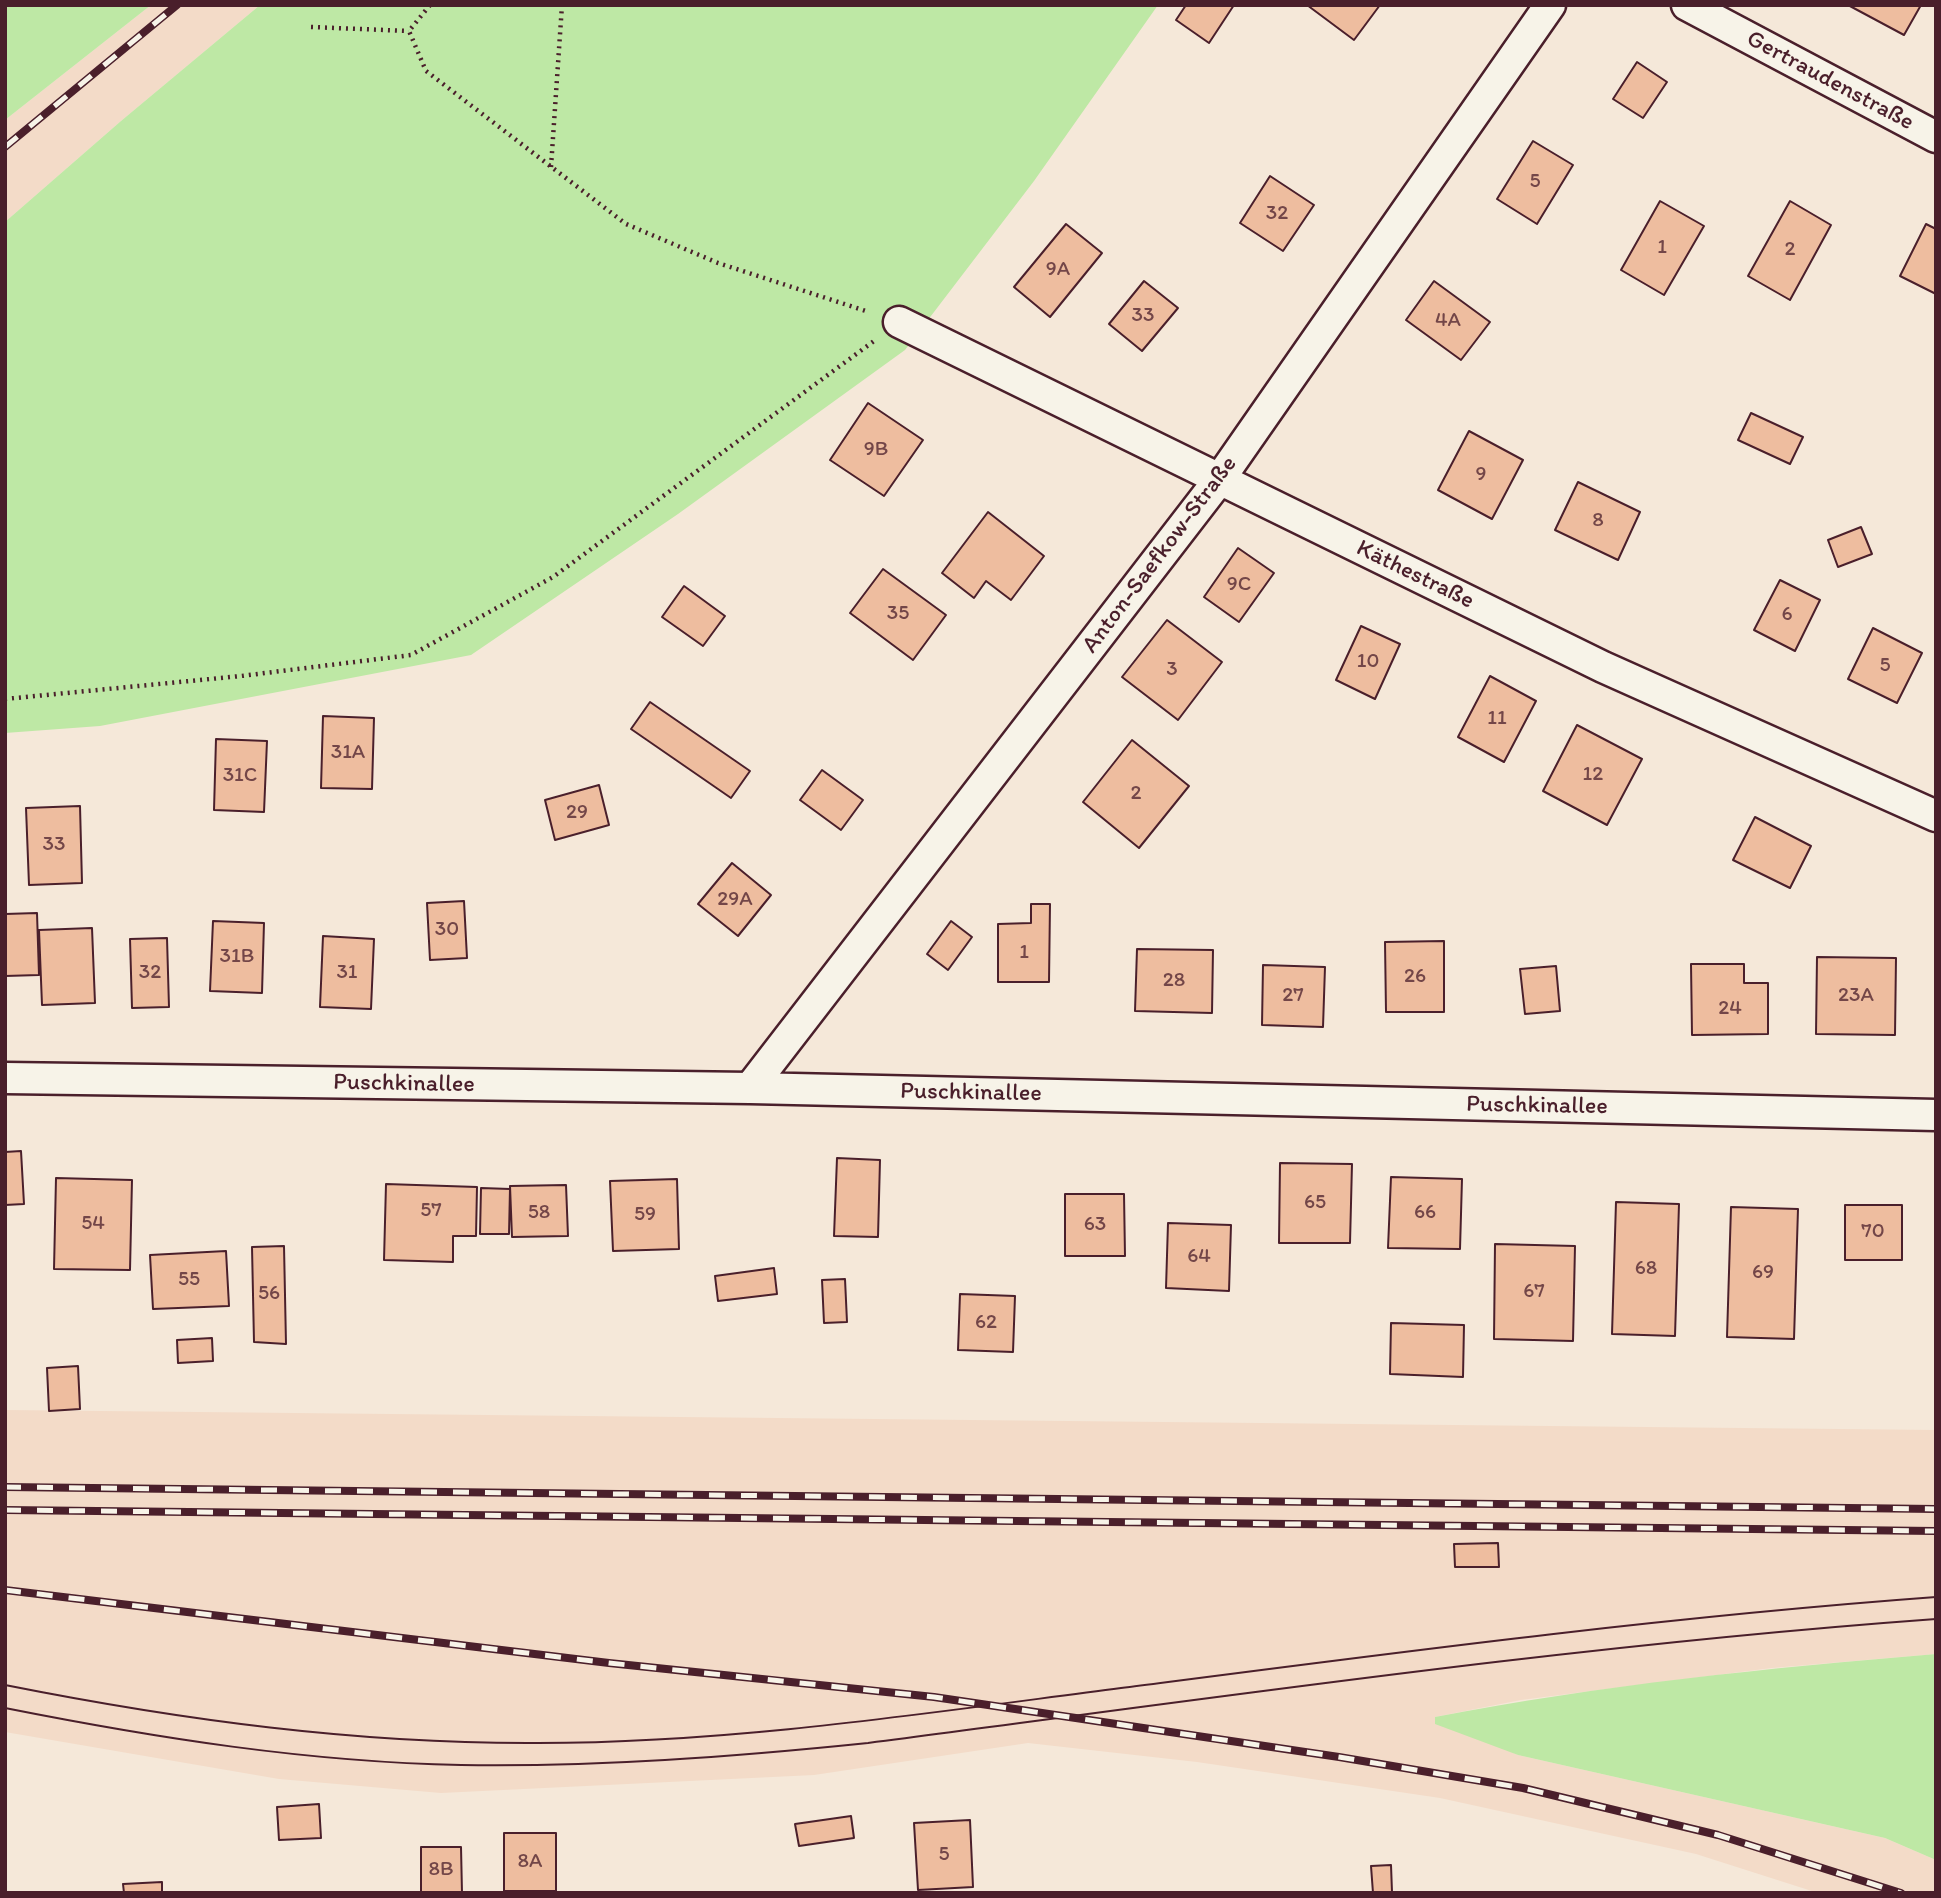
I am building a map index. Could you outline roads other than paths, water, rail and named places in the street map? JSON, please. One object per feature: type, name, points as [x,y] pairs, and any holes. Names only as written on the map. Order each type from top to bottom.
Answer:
[{"type":"street","name":"Anton-Saefkow-Straße","points":[[750,1088],[1219,480],[1550,5]]},
{"type":"street","name":"Gertraudenstraße","points":[[1687,5],[1936,136]]},
{"type":"street","name":"Käthestraße","points":[[899,321],[1603,667],[1936,816]]},
{"type":"street","name":"Puschkinallee","points":[[5,1078],[750,1088],[1936,1115]]},
{"type":"tram line","points":[[5,1685],[137,1709],[270,1728],[471,1742],[611,1742],[830,1725],[1528,1637],[1936,1597]]},
{"type":"tram line","points":[[5,1708],[118,1729],[289,1754],[461,1765],[614,1763],[868,1743],[1534,1658],[1936,1619]]},
{"type":"railway","points":[[5,147],[177,5]]},
{"type":"railway","points":[[5,1487],[1936,1509]]},
{"type":"railway","points":[[5,1510],[1936,1531]]},
{"type":"railway","points":[[5,1590],[609,1663],[934,1697],[1339,1757],[1523,1788],[1718,1835],[1901,1893]]}]
